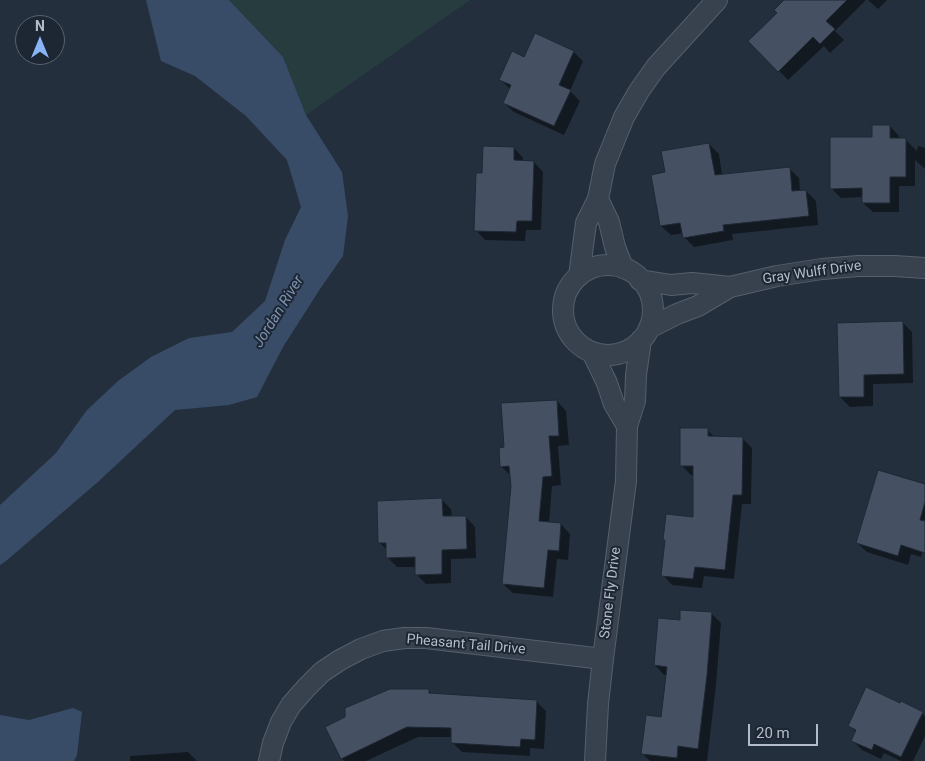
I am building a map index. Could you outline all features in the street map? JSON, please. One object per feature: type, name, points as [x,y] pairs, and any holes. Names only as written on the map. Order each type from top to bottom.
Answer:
[{"type":"street","points":[[579,276],[586,223],[598,199],[605,164],[624,117],[656,67],[716,0]]},
{"type":"street","points":[[598,199],[609,222],[615,247],[623,268]]},
{"type":"street","points":[[600,266],[623,268],[640,280],[647,288],[651,298],[652,313],[645,334],[631,348],[619,354],[606,355],[592,352],[580,346],[571,336],[565,324],[564,298],[570,286],[579,276],[589,270],[600,266]]},
{"type":"street","name":"Gray Wulff Drive","points":[[640,280],[671,285],[730,286],[822,269],[858,266],[925,268]]},
{"type":"street","name":"Gray Wulff Drive","points":[[645,334],[677,314],[698,306],[730,286]]},
{"type":"street","name":"Stone Fly Drive","points":[[595,761],[598,704],[626,481],[627,426],[635,401],[636,375],[645,334]]},
{"type":"street","points":[[592,352],[607,383],[614,404],[627,426]]},
{"type":"street","name":"Pheasant Tail Drive","points":[[268,761],[281,722],[306,688],[322,672],[340,660],[361,649],[383,642],[404,638],[426,638],[603,659]]},
{"type":"green space","points":[[229,0],[470,0],[306,115],[283,57]]},
{"type":"water","name":"Jordan River","points":[[146,0],[229,0],[283,57],[306,115],[342,172],[348,216],[343,256],[283,347],[257,397],[229,405],[175,410],[99,481],[0,565],[0,505],[56,453],[87,410],[118,381],[151,357],[189,338],[232,332],[265,301],[285,240],[301,207],[287,160],[246,116],[195,76],[161,61]]},
{"type":"water","points":[[73,708],[82,712],[77,755],[74,761],[0,761],[0,715],[29,720]]},
{"type":"building","points":[[784,0],[847,0],[826,21],[835,29],[820,44],[813,37],[778,72],[748,41],[777,13],[774,10]]},
{"type":"building","points":[[535,33],[574,51],[559,85],[571,90],[554,126],[503,103],[511,85],[499,80],[512,51],[524,57]]},
{"type":"building","points":[[872,125],[890,125],[890,138],[906,138],[906,177],[890,177],[890,203],[862,203],[862,188],[830,189],[830,137],[872,137]]},
{"type":"building","points":[[709,143],[715,175],[790,167],[792,191],[806,190],[809,216],[723,225],[724,231],[683,238],[680,223],[660,226],[651,175],[665,172],[661,151]]},
{"type":"building","points":[[483,146],[514,147],[514,160],[534,161],[532,221],[517,221],[516,232],[474,231],[476,173],[482,173]]},
{"type":"building","points":[[903,321],[904,374],[864,375],[864,397],[839,397],[837,323]]},
{"type":"building","points":[[557,400],[559,436],[549,436],[552,476],[543,477],[539,521],[561,523],[559,551],[548,550],[544,588],[502,584],[511,486],[509,466],[500,467],[499,448],[504,447],[501,403]]},
{"type":"building","points":[[680,428],[708,428],[708,436],[743,437],[742,495],[733,495],[725,570],[695,567],[693,579],[661,576],[666,514],[693,517],[693,466],[680,466]]},
{"type":"building","points":[[878,470],[925,484],[925,502],[920,520],[925,521],[925,553],[901,545],[898,556],[856,543]]},
{"type":"building","points":[[442,498],[443,516],[466,516],[467,549],[442,550],[442,574],[415,575],[415,557],[386,558],[386,543],[378,543],[377,501]]},
{"type":"building","points":[[680,610],[712,612],[698,749],[678,746],[677,758],[641,754],[646,715],[661,717],[667,667],[654,665],[658,618],[680,620]]},
{"type":"building","points":[[866,687],[923,712],[901,757],[874,744],[872,750],[851,741],[856,730],[848,726]]},
{"type":"building","points":[[390,689],[429,689],[429,693],[537,700],[535,740],[521,739],[520,747],[451,743],[451,728],[407,727],[341,759],[325,727],[345,717],[345,708]]}]
